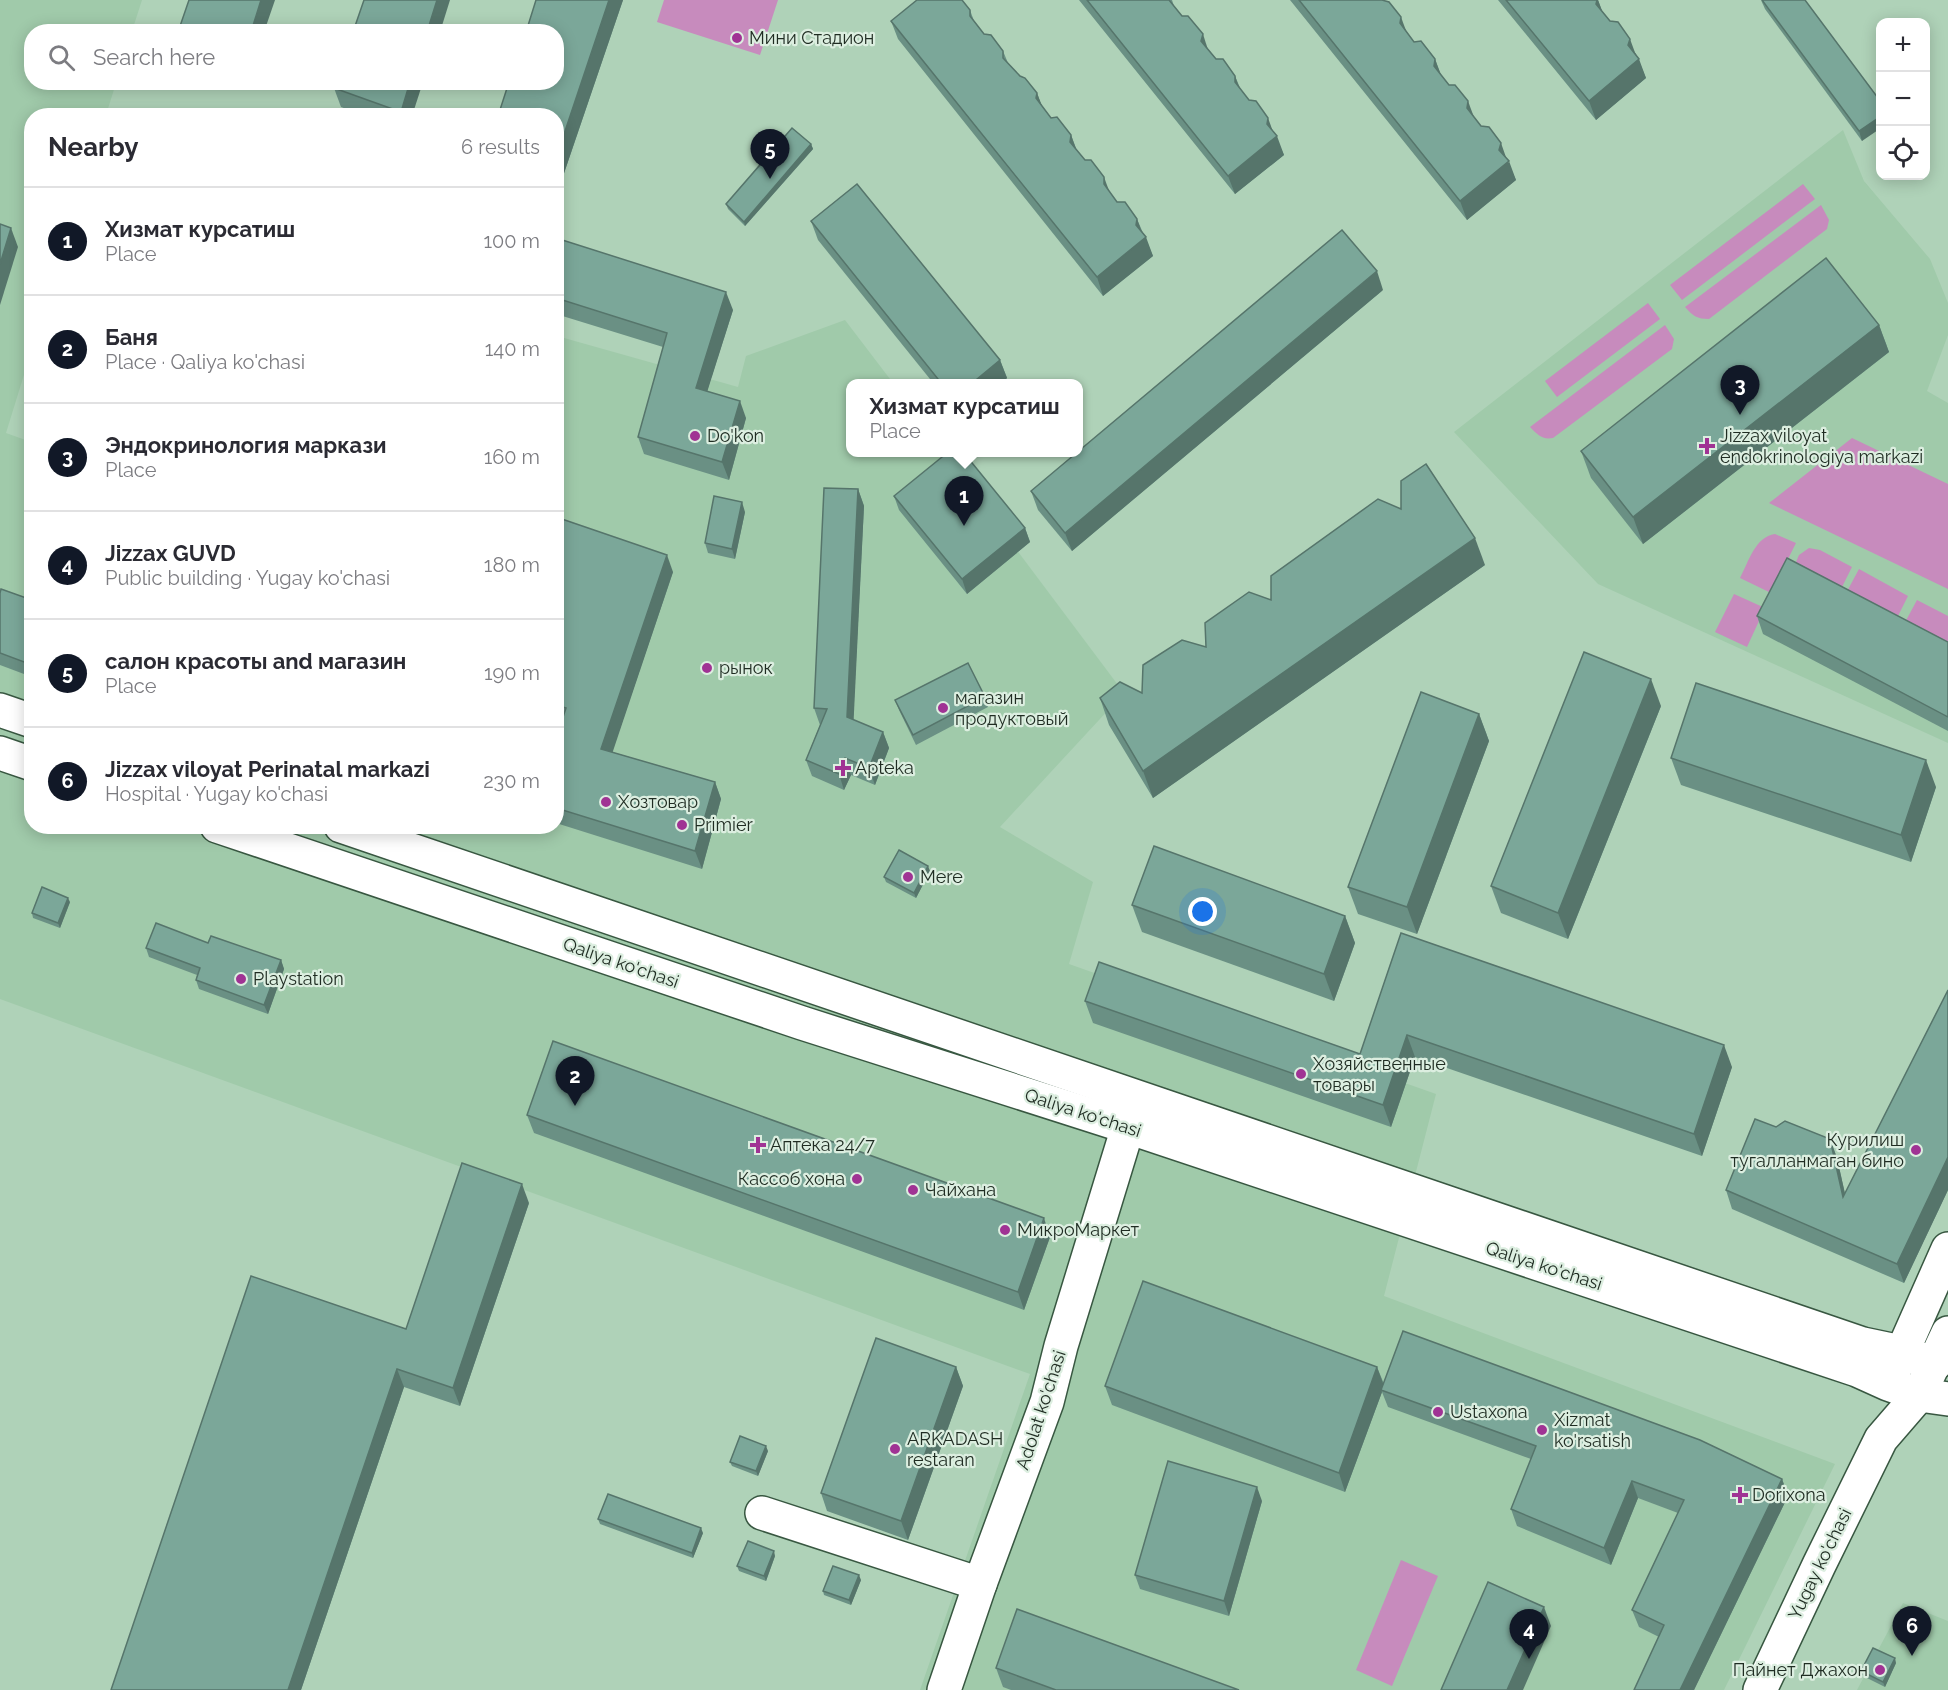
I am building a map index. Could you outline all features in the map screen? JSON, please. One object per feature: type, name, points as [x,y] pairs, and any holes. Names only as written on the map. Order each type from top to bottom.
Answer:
[{"type":"main road","points":[[0,710],[24,718]]},
{"type":"main road","points":[[0,753],[24,761]]},
{"type":"main road","name":"Qaliya ko'chasi","points":[[241,834],[802,1023],[1128,1127],[1857,1370],[1888,1384],[1933,1397]]},
{"type":"main road","name":"Qaliya ko'chasi","points":[[364,834],[1851,1340],[1901,1352],[1942,1369]]},
{"type":"main road","name":"Adolat ko'chasi","points":[[944,1690],[1047,1402],[1061,1346],[1128,1127]]},
{"type":"main road","name":"Yugay ko'chasi","points":[[1760,1690],[1818,1565],[1881,1439],[1888,1384],[1948,1249]]},
{"type":"main road","name":"Yugay ko'chasi","points":[[1881,1439],[1933,1397],[1942,1369],[1948,1333]]},
{"type":"main road","points":[[762,1513],[980,1584]]},
{"type":"shaded area","points":[[0,0],[142,0],[134,24],[24,24],[24,90],[114,90],[108,108],[24,108],[24,375],[6,433],[24,439],[24,834],[564,834],[564,338],[738,387],[746,356],[845,320],[890,379],[846,379],[846,457],[947,457],[1124,693],[1000,827],[1093,882],[1069,964],[1436,1094],[1384,1296],[1835,1464],[1724,1690],[920,1690],[1030,1374],[0,999]]},
{"type":"shaded area","name":"Мини Стадион","points":[[664,0],[778,0],[760,55],[657,22]]},
{"type":"shaded area","name":"Jizzax viloyat endokrinologiya markazi","points":[[1843,130],[1864,181],[1930,259],[1948,303],[1948,335],[1927,391],[1948,403],[1948,743],[1598,584],[1454,432]]},
{"type":"shaded area","points":[[1803,184],[1815,199],[1682,300],[1670,285]]},
{"type":"shaded area","points":[[1821,205],[1829,220],[1827,229],[1709,319],[1690,313],[1685,307]]},
{"type":"shaded area","points":[[1648,303],[1660,319],[1557,397],[1545,381]]},
{"type":"shaded area","points":[[1665,325],[1674,339],[1672,349],[1553,438],[1543,438],[1530,427]]},
{"type":"shaded area","points":[[1852,438],[1948,484],[1948,589],[1769,503]]},
{"type":"shaded area","points":[[1775,534],[1796,543],[1771,593],[1740,578],[1758,545],[1768,536]]},
{"type":"shaded area","points":[[1809,548],[1820,550],[1852,567],[1838,595],[1793,569],[1799,555]]},
{"type":"shaded area","points":[[1859,569],[1908,596],[1894,624],[1844,597]]},
{"type":"shaded area","points":[[1734,594],[1765,608],[1747,647],[1715,632]]},
{"type":"shaded area","points":[[1917,600],[1948,616],[1948,652],[1902,628]]},
{"type":"shaded area","points":[[1401,1560],[1438,1576],[1392,1686],[1356,1670]]},
{"type":"shaded area","points":[[1903,1603],[1948,1621],[1948,1690],[1857,1690]]},
{"type":"building","points":[[189,0],[261,0],[254,24],[181,24]]},
{"type":"building","points":[[364,0],[437,0],[430,24],[356,24]]},
{"type":"building","points":[[536,0],[609,0],[564,134],[564,108],[501,108],[506,90],[564,90],[564,24],[528,24]]},
{"type":"building","points":[[917,0],[962,0],[970,10],[970,16],[984,34],[991,35],[1003,51],[1003,58],[1020,76],[1025,78],[1037,93],[1036,98],[1051,118],[1057,117],[1071,135],[1070,142],[1085,160],[1091,160],[1104,177],[1104,184],[1117,202],[1125,202],[1137,219],[1136,225],[1146,237],[1097,277],[891,21]]},
{"type":"building","points":[[1087,0],[1169,0],[1182,16],[1188,16],[1203,34],[1201,41],[1216,59],[1223,59],[1235,76],[1235,82],[1249,100],[1256,101],[1268,118],[1267,124],[1277,136],[1228,176]]},
{"type":"building","points":[[1299,0],[1382,0],[1389,2],[1401,17],[1400,23],[1414,42],[1421,41],[1435,59],[1434,66],[1449,85],[1455,85],[1468,101],[1467,108],[1481,126],[1489,127],[1501,143],[1499,150],[1509,161],[1460,201]]},
{"type":"building","points":[[1506,0],[1597,0],[1596,4],[1610,21],[1618,22],[1630,39],[1628,45],[1639,59],[1589,101]]},
{"type":"building","points":[[1762,0],[1805,0],[1876,95],[1876,119],[1859,131]]},
{"type":"building","points":[[340,90],[408,90],[402,108],[390,108]]},
{"type":"building","points":[[792,128],[811,144],[744,222],[726,204]]},
{"type":"building","points":[[857,184],[1000,360],[977,379],[938,379],[811,221]]},
{"type":"building","points":[[0,224],[11,228],[0,264]]},
{"type":"building","points":[[1342,230],[1377,271],[1065,533],[1031,491],[1072,457],[1083,457],[1083,447]]},
{"type":"building","points":[[564,241],[726,292],[696,388],[740,401],[722,462],[638,437],[667,333],[564,301]]},
{"type":"building","points":[[1826,258],[1879,325],[1633,517],[1581,451]]},
{"type":"building","points":[[942,457],[967,457],[1025,528],[962,579],[894,496]]},
{"type":"building","points":[[1426,464],[1475,538],[1143,771],[1100,698],[1120,682],[1142,693],[1143,665],[1182,640],[1206,647],[1205,623],[1249,592],[1271,600],[1271,576],[1378,499],[1401,509],[1401,481]]},
{"type":"building","points":[[824,488],[858,489],[847,717],[883,732],[869,768],[845,758],[839,774],[806,760],[827,709],[814,708]]},
{"type":"building","points":[[714,496],[742,502],[732,549],[705,543]]},
{"type":"building","points":[[564,520],[667,555],[601,749],[715,782],[695,851],[564,810],[564,714],[566,708],[564,707]]},
{"type":"building","points":[[1787,558],[1948,642],[1948,717],[1757,616]]},
{"type":"building","points":[[1,589],[24,597],[24,662],[0,653]]},
{"type":"building","points":[[1584,652],[1651,679],[1558,913],[1491,886]]},
{"type":"building","name":"магазин продуктовый","points":[[968,663],[985,697],[913,735],[895,700]]},
{"type":"building","points":[[1696,683],[1926,760],[1901,835],[1671,758]]},
{"type":"building","points":[[1421,692],[1479,714],[1407,907],[1348,887]]},
{"type":"building","points":[[1154,846],[1345,916],[1324,974],[1132,905]]},
{"type":"building","name":"Mere","points":[[899,850],[928,866],[914,893],[884,877]]},
{"type":"building","points":[[42,887],[68,898],[58,923],[32,913]]},
{"type":"building","points":[[156,923],[208,943],[211,936],[281,960],[264,1005],[196,980],[200,968],[146,948]]},
{"type":"building","points":[[1401,933],[1724,1045],[1694,1134],[1407,1035],[1383,1105],[1085,1001],[1099,962],[1360,1054]]},
{"type":"building","name":"Курилиш тугалланмаган бино","points":[[1948,990],[1948,1157],[1897,1264],[1726,1190],[1755,1119],[1776,1127],[1785,1121],[1830,1139],[1843,1197]]},
{"type":"building","points":[[553,1041],[1044,1218],[1018,1292],[527,1115]]},
{"type":"building","points":[[462,1163],[522,1184],[453,1388],[397,1369],[288,1690],[111,1690],[251,1276],[406,1329]]},
{"type":"building","points":[[1143,1281],[1377,1367],[1339,1473],[1105,1386]]},
{"type":"building","points":[[1403,1331],[1700,1440],[1782,1479],[1680,1690],[1634,1690],[1664,1625],[1632,1610],[1684,1500],[1632,1481],[1604,1548],[1511,1509],[1536,1446],[1381,1390]]},
{"type":"building","name":"ARKADASH restaran","points":[[876,1338],[956,1367],[901,1521],[821,1493]]},
{"type":"building","points":[[740,1436],[766,1446],[756,1471],[730,1462]]},
{"type":"building","points":[[1168,1461],[1257,1487],[1224,1601],[1135,1575]]},
{"type":"building","points":[[608,1494],[701,1528],[692,1553],[598,1519]]},
{"type":"building","points":[[748,1541],[774,1551],[764,1576],[737,1566]]},
{"type":"building","points":[[833,1566],[859,1575],[849,1600],[823,1591]]},
{"type":"building","points":[[1488,1582],[1544,1607],[1507,1690],[1441,1690]]},
{"type":"building","points":[[1017,1609],[1239,1690],[1056,1690],[996,1668]]},
{"type":"building","name":"Пайнет Джахон","points":[[1873,1648],[1895,1658],[1883,1682],[1861,1671]]},
{"type":"place","name":"Мини Стадион","points":[[737,38]]},
{"type":"place","name":"салон красоты and магазин","points":[[770,179]]},
{"type":"place","name":"Эндокринология маркази","points":[[1740,415]]},
{"type":"place","name":"Do'kon","points":[[695,436]]},
{"type":"place","name":"Jizzax viloyat endokrinologiya markazi","points":[[1707,446]]},
{"type":"place","name":"Хизмат курсатиш","points":[[964,526]]},
{"type":"place","name":"рынок","points":[[707,668]]},
{"type":"place","name":"магазин продуктовый","points":[[943,708]]},
{"type":"place","name":"Apteka","points":[[843,768]]},
{"type":"place","name":"Хозтовар","points":[[606,802]]},
{"type":"place","name":"Primier","points":[[682,825]]},
{"type":"place","name":"Mere","points":[[908,877]]},
{"type":"place","name":"Playstation","points":[[241,979]]},
{"type":"place","name":"Хозяйственные товары","points":[[1301,1074]]},
{"type":"place","name":"Баня","points":[[575,1106]]},
{"type":"place","name":"Аптека 24/7","points":[[758,1145]]},
{"type":"place","name":"Курилиш тугалланмаган бино","points":[[1916,1150]]},
{"type":"place","name":"Кассоб хона","points":[[857,1179]]},
{"type":"place","name":"Чайхана","points":[[913,1190]]},
{"type":"place","name":"МикроМаркет","points":[[1005,1230]]},
{"type":"place","name":"Ustaxona","points":[[1438,1412]]},
{"type":"place","name":"Xizmat ko'rsatish","points":[[1542,1430]]},
{"type":"place","name":"ARKADASH restaran","points":[[895,1449]]},
{"type":"place","name":"Dorixona","points":[[1740,1495]]},
{"type":"place","name":"Jizzax viloyat Perinatal markazi","points":[[1912,1656]]},
{"type":"place","name":"Jizzax GUVD","points":[[1529,1659]]},
{"type":"place","name":"Пайнет Джахон","points":[[1880,1670]]}]
